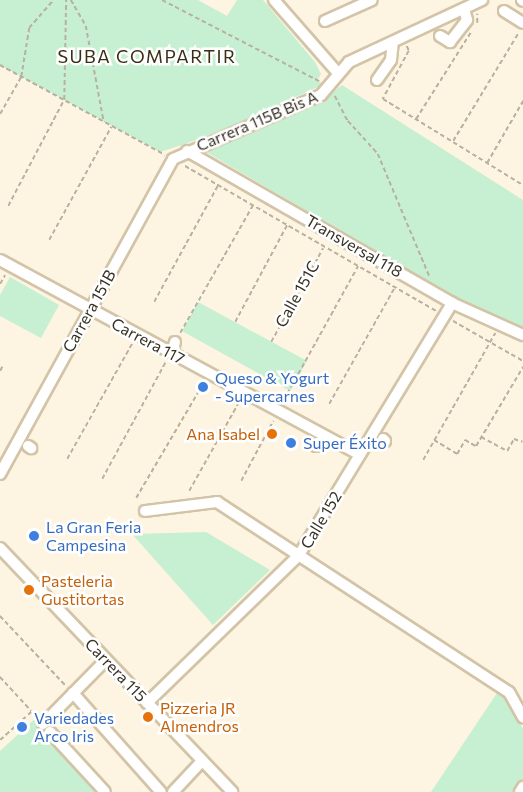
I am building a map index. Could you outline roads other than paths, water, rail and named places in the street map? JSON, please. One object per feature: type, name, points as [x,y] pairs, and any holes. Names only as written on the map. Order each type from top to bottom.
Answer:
[{"type":"street","points":[[274,0],[337,72],[473,5]]},
{"type":"street","points":[[325,21],[372,0]]},
{"type":"street","points":[[440,36],[450,42],[467,20],[473,5]]},
{"type":"street","points":[[504,12],[523,25]]},
{"type":"street","points":[[377,80],[391,60],[398,40]]},
{"type":"street","name":"Carrera 115B Bis A","points":[[181,154],[330,87],[337,72]]},
{"type":"street","name":"Transversal 118","points":[[181,154],[452,303],[501,323],[523,335]]},
{"type":"street","name":"Carrera 151B","points":[[0,474],[90,309],[181,154]]},
{"type":"street","name":"Carrera 117","points":[[5,263],[137,335],[175,344],[208,374],[360,455]]},
{"type":"street","name":"Calle 152","points":[[147,703],[299,555],[452,303]]},
{"type":"street","points":[[145,511],[217,502],[509,692],[523,717]]},
{"type":"street","name":"Carrera 115","points":[[1,550],[232,792]]},
{"type":"street","points":[[105,792],[47,728],[73,693],[106,660]]},
{"type":"street","points":[[73,693],[161,792]]},
{"type":"street","points":[[173,792],[202,761]]},
{"type":"street","points":[[520,792],[523,787]]},
{"type":"place","name":"Queso & Yogurt - Supercarnes","points":[[203,387]]},
{"type":"place","name":"Ana Isabel","points":[[272,434]]},
{"type":"place","name":"Super Éxito","points":[[291,443]]},
{"type":"place","name":"La Gran Feria Campesina","points":[[34,536]]},
{"type":"place","name":"Pasteleria Gustitortas","points":[[29,590]]},
{"type":"place","name":"Pizzeria JR Almendros","points":[[148,717]]},
{"type":"place","name":"Variedades Arco Iris","points":[[22,727]]},
{"type":"district","name":"SUBA COMPARTIR","points":[[147,56]]}]
